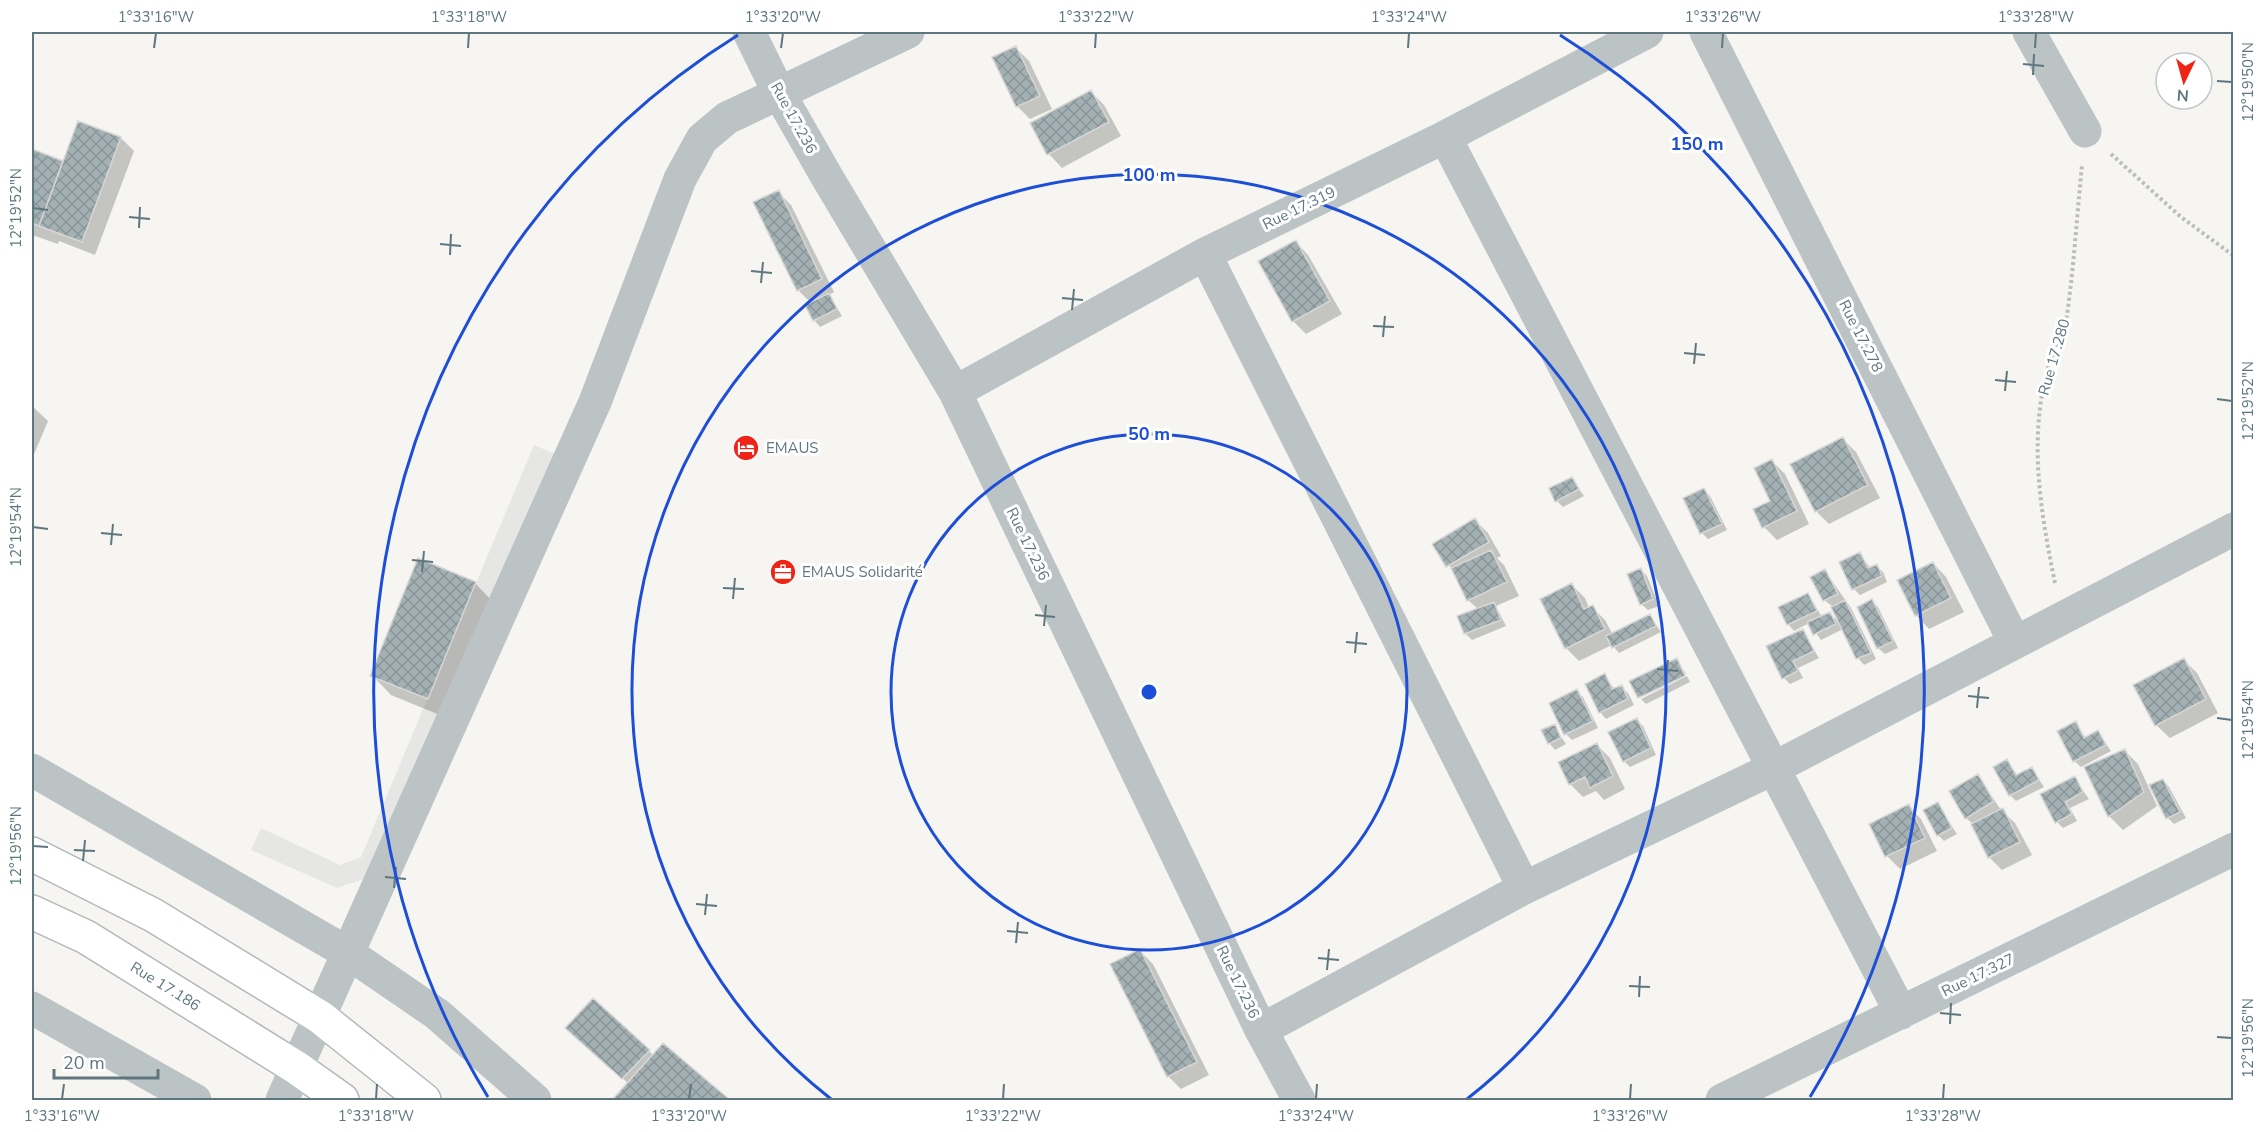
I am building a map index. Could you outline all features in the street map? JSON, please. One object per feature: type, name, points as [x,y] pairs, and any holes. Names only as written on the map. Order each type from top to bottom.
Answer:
[{"type":"main road","points":[[32,854],[153,915],[320,1017],[424,1101]]},
{"type":"main road","name":"Rue 17.186","points":[[32,912],[86,937],[297,1068],[342,1101]]},
{"type":"street","name":"Rue 17.236","points":[[749,32],[779,93],[954,392],[1262,1030],[1299,1101]]},
{"type":"street","points":[[282,1101],[595,402],[680,179],[702,139],[727,118],[908,32]]},
{"type":"street","name":"Rue 17.319","points":[[954,392],[1205,254],[1444,137],[1647,32]]},
{"type":"street","name":"Rue 17.278","points":[[1707,32],[2014,641]]},
{"type":"street","points":[[2029,32],[2085,131]]},
{"type":"street","points":[[1444,137],[1901,1013]]},
{"type":"street","points":[[1205,254],[1524,888]]},
{"type":"street","points":[[1262,1030],[1524,888],[1772,769],[2014,641],[2234,529]]},
{"type":"street","points":[[32,770],[348,953],[437,1014],[535,1101]]},
{"type":"street","name":"Rue 17.327","points":[[1722,1101],[2234,849]]},
{"type":"street","points":[[32,1008],[195,1101]]},
{"type":"path","points":[[2085,131],[2181,217],[2234,256]]},
{"type":"path","name":"Rue 17.280","points":[[2062,617],[2042,518],[2037,467],[2040,408],[2047,372],[2067,317],[2085,131]]},
{"type":"shaded area","points":[[534,445],[558,455],[381,873],[337,888],[251,850],[261,828],[340,865],[361,857]]},
{"type":"building","points":[[1016,46],[1040,96],[1016,107],[992,57]]},
{"type":"building","points":[[1091,90],[1109,122],[1047,155],[1030,123]]},
{"type":"building","points":[[78,121],[121,137],[82,242],[39,226]]},
{"type":"building","points":[[32,149],[63,161],[39,226],[32,223]]},
{"type":"building","points":[[779,190],[822,279],[797,291],[753,202]]},
{"type":"building","points":[[1296,240],[1330,301],[1292,322],[1258,261]]},
{"type":"building","points":[[829,293],[837,309],[813,321],[805,305]]},
{"type":"building","points":[[1843,437],[1868,485],[1815,512],[1790,464]]},
{"type":"building","points":[[1772,459],[1797,511],[1762,528],[1753,509],[1770,501],[1754,468]]},
{"type":"building","points":[[1572,477],[1579,489],[1555,502],[1549,488]]},
{"type":"building","points":[[1704,488],[1722,524],[1700,534],[1683,498]]},
{"type":"building","points":[[1475,518],[1489,542],[1446,567],[1432,544]]},
{"type":"building","points":[[1491,550],[1507,582],[1467,601],[1451,568]]},
{"type":"building","points":[[1860,552],[1868,568],[1877,564],[1882,576],[1852,590],[1839,562]]},
{"type":"building","points":[[418,558],[476,582],[428,699],[370,676]]},
{"type":"building","points":[[1933,562],[1951,598],[1915,616],[1897,580]]},
{"type":"building","points":[[1641,568],[1653,599],[1640,605],[1627,574]]},
{"type":"building","points":[[1825,569],[1838,594],[1823,601],[1810,577]]},
{"type":"building","points":[[1572,583],[1584,609],[1593,605],[1605,629],[1565,649],[1540,599]]},
{"type":"building","points":[[1808,593],[1817,611],[1787,625],[1778,607]]},
{"type":"building","points":[[1872,599],[1893,641],[1877,649],[1857,607]]},
{"type":"building","points":[[1845,600],[1871,653],[1856,659],[1831,607]]},
{"type":"building","points":[[1494,602],[1501,620],[1464,634],[1457,616]]},
{"type":"building","points":[[1830,612],[1836,624],[1813,635],[1807,622]]},
{"type":"building","points":[[1650,614],[1656,626],[1612,648],[1606,636]]},
{"type":"building","points":[[1803,629],[1814,651],[1793,661],[1798,671],[1782,679],[1766,646]]},
{"type":"building","points":[[1677,658],[1685,676],[1638,698],[1629,681]]},
{"type":"building","points":[[2184,658],[2206,699],[2155,726],[2133,685]]},
{"type":"building","points":[[1605,673],[1612,689],[1622,685],[1628,699],[1599,713],[1585,684]]},
{"type":"building","points":[[1577,689],[1593,721],[1564,735],[1549,703]]},
{"type":"building","points":[[1637,718],[1651,748],[1623,762],[1608,732]]},
{"type":"building","points":[[2076,721],[2084,738],[2098,730],[2106,745],[2073,762],[2057,731]]},
{"type":"building","points":[[1555,724],[1561,738],[1548,744],[1541,730]]},
{"type":"building","points":[[1597,743],[1613,776],[1590,788],[1585,777],[1569,785],[1558,762]]},
{"type":"building","points":[[2125,749],[2144,792],[2108,817],[2084,767]]},
{"type":"building","points":[[2007,759],[2016,775],[2032,767],[2039,780],[2009,796],[1993,767]]},
{"type":"building","points":[[1978,774],[1994,801],[1965,819],[1949,791]]},
{"type":"building","points":[[2075,776],[2083,792],[2065,802],[2072,814],[2055,823],[2040,794]]},
{"type":"building","points":[[2163,779],[2180,812],[2166,819],[2149,785]]},
{"type":"building","points":[[1938,802],[1952,828],[1937,836],[1923,810]]},
{"type":"building","points":[[1909,804],[1925,838],[1885,857],[1869,824]]},
{"type":"building","points":[[2003,808],[2020,842],[1988,858],[1971,824]]},
{"type":"building","points":[[1140,949],[1197,1062],[1167,1077],[1110,964]]},
{"type":"building","points":[[593,998],[650,1050],[622,1079],[565,1028]]},
{"type":"building","points":[[663,1043],[730,1100],[612,1100]]},
{"type":"place","name":"EMAUS","points":[[746,448]]},
{"type":"place","name":"EMAUS Solidarité","points":[[783,572]]}]
